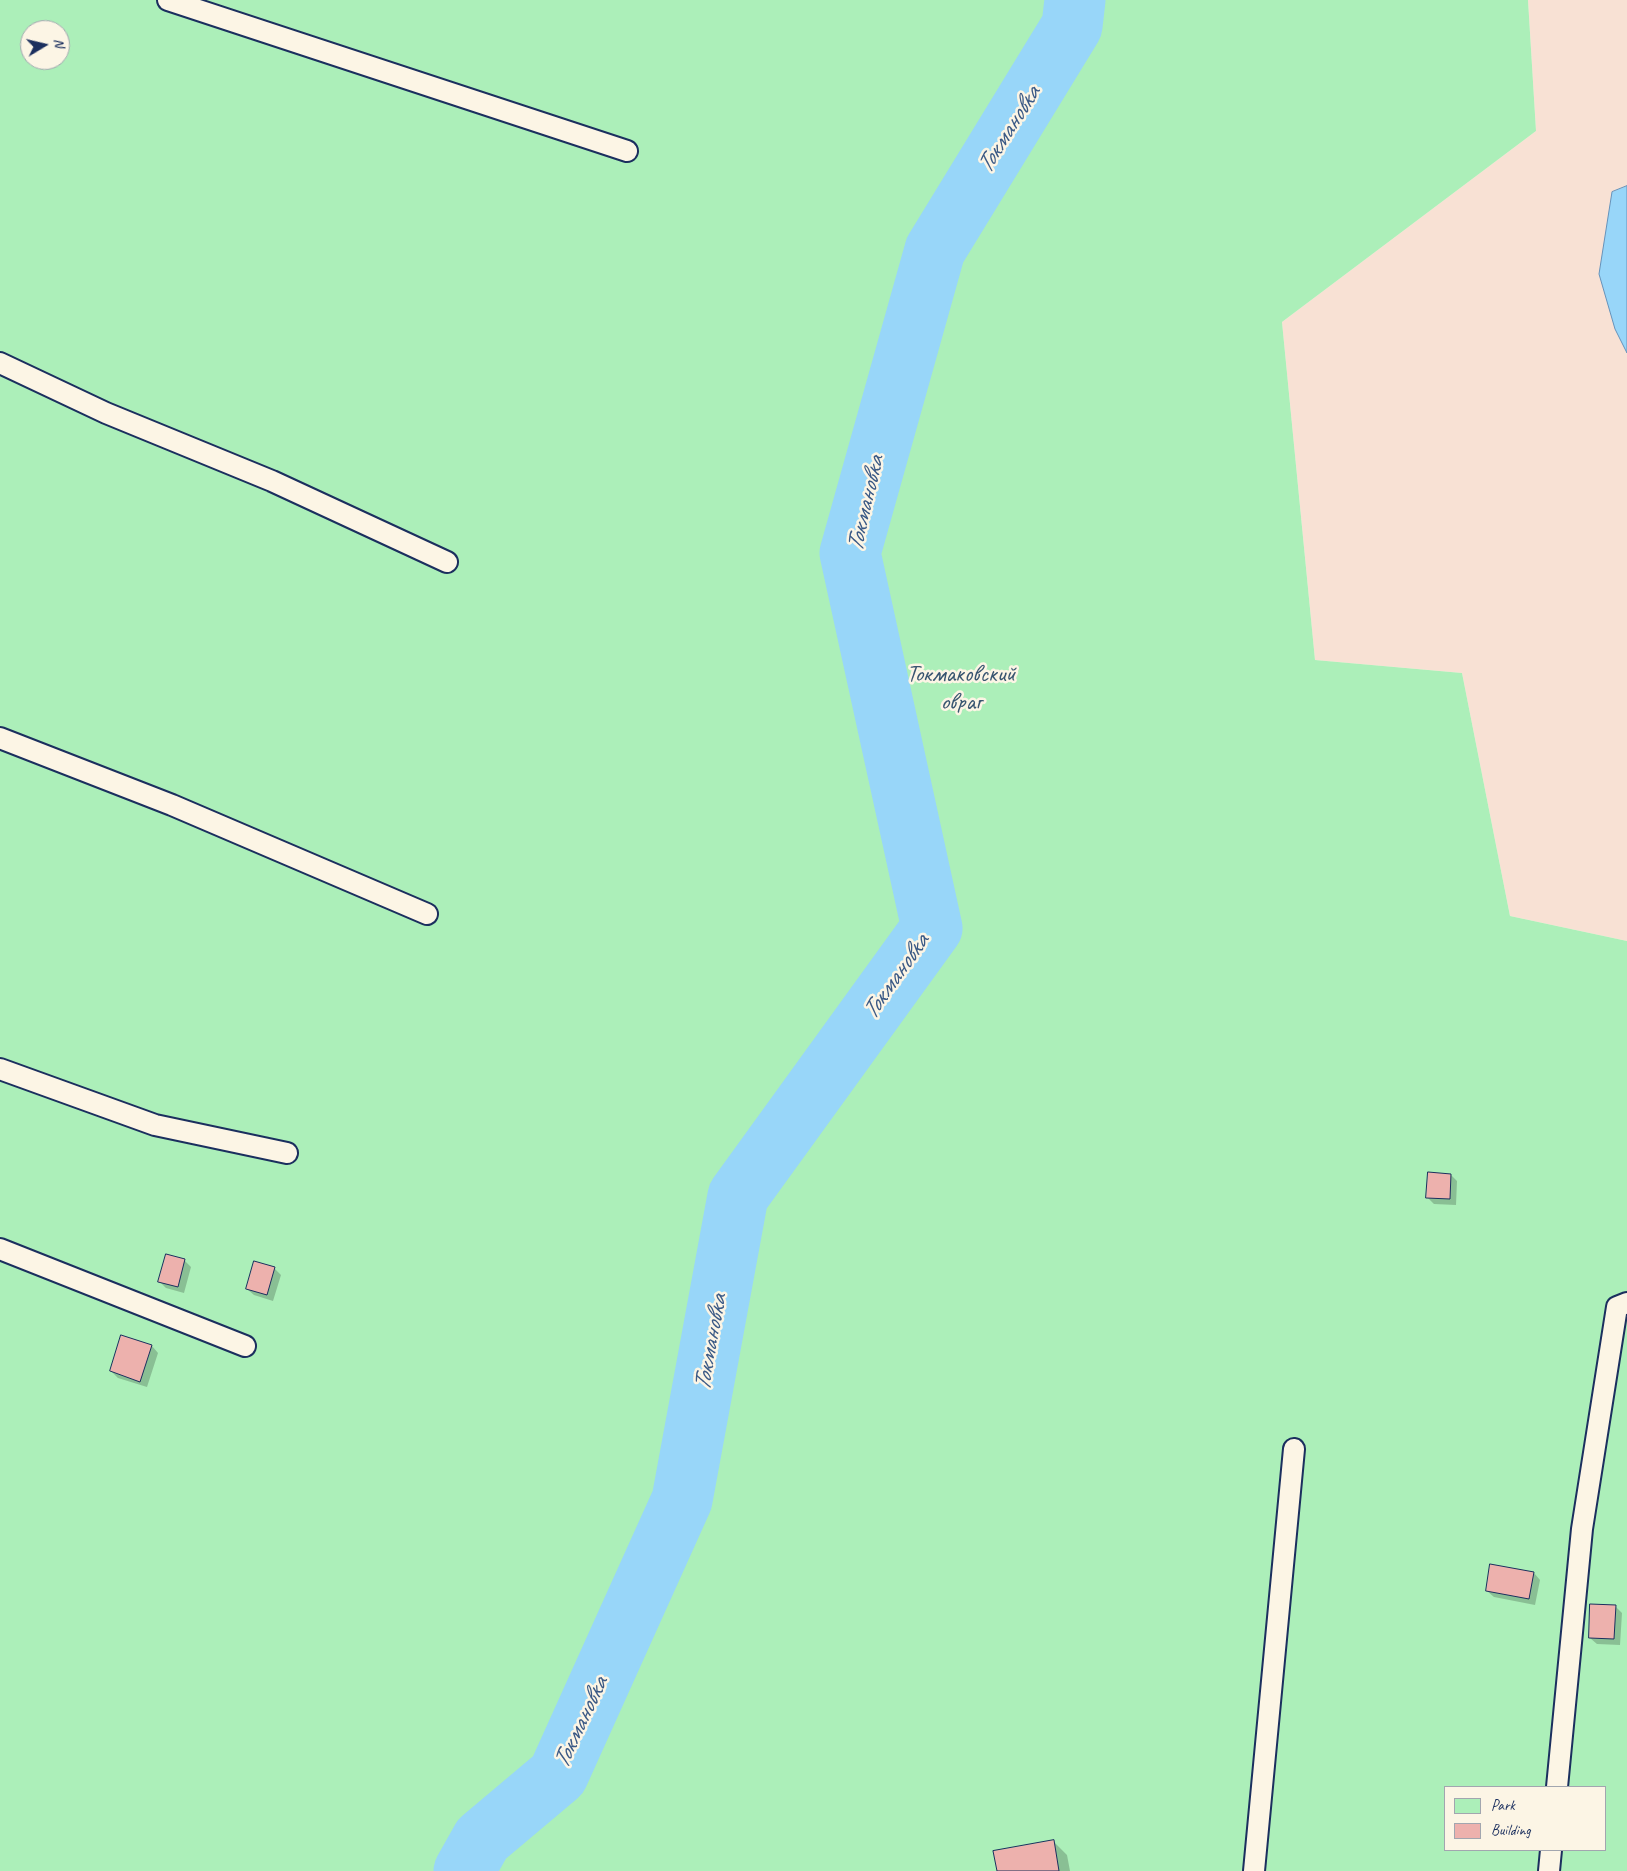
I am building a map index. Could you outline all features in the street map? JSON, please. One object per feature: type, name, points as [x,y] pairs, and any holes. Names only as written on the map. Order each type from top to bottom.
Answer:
[{"type":"lane","points":[[168,0],[627,151]]},
{"type":"lane","points":[[0,363],[106,413],[272,481],[447,562]]},
{"type":"lane","points":[[0,738],[172,805],[427,914]]},
{"type":"lane","points":[[0,1069],[156,1125],[286,1153]]},
{"type":"lane","points":[[0,1249],[245,1346]]},
{"type":"lane","points":[[1557,1786],[1582,1530],[1617,1307],[1627,1303]]},
{"type":"lane","points":[[1254,1871],[1294,1449]]},
{"type":"lane","points":[[1549,1871],[1550,1851]]},
{"type":"shaded area","points":[[1528,0],[1627,0],[1627,941],[1510,916],[1462,673],[1315,660],[1282,322],[1536,131]]},
{"type":"green space","name":"Токмаковский овраг","points":[[0,0],[1528,0],[1536,131],[1282,322],[1315,660],[1462,673],[1510,916],[1627,941],[1627,1871],[0,1871]]},
{"type":"water","points":[[1627,186],[1627,353],[1615,329],[1599,274],[1612,192]]},
{"type":"building","points":[[1428,1172],[1451,1174],[1450,1199],[1426,1198]]},
{"type":"building","points":[[166,1254],[185,1259],[178,1287],[158,1282]]},
{"type":"building","points":[[254,1261],[275,1267],[267,1295],[246,1289]]},
{"type":"building","points":[[121,1335],[152,1345],[140,1382],[110,1371]]},
{"type":"building","points":[[1490,1564],[1534,1572],[1529,1599],[1486,1591]]},
{"type":"building","points":[[1590,1604],[1616,1605],[1614,1639],[1589,1638]]},
{"type":"building","points":[[1054,1840],[1059,1871],[997,1871],[993,1851]]},
{"type":"waterway","name":"Токмановка","points":[[464,1871],[482,1839],[558,1775],[682,1500],[738,1196],[932,928],[850,553],[935,250],[1072,26],[1075,0]]}]
